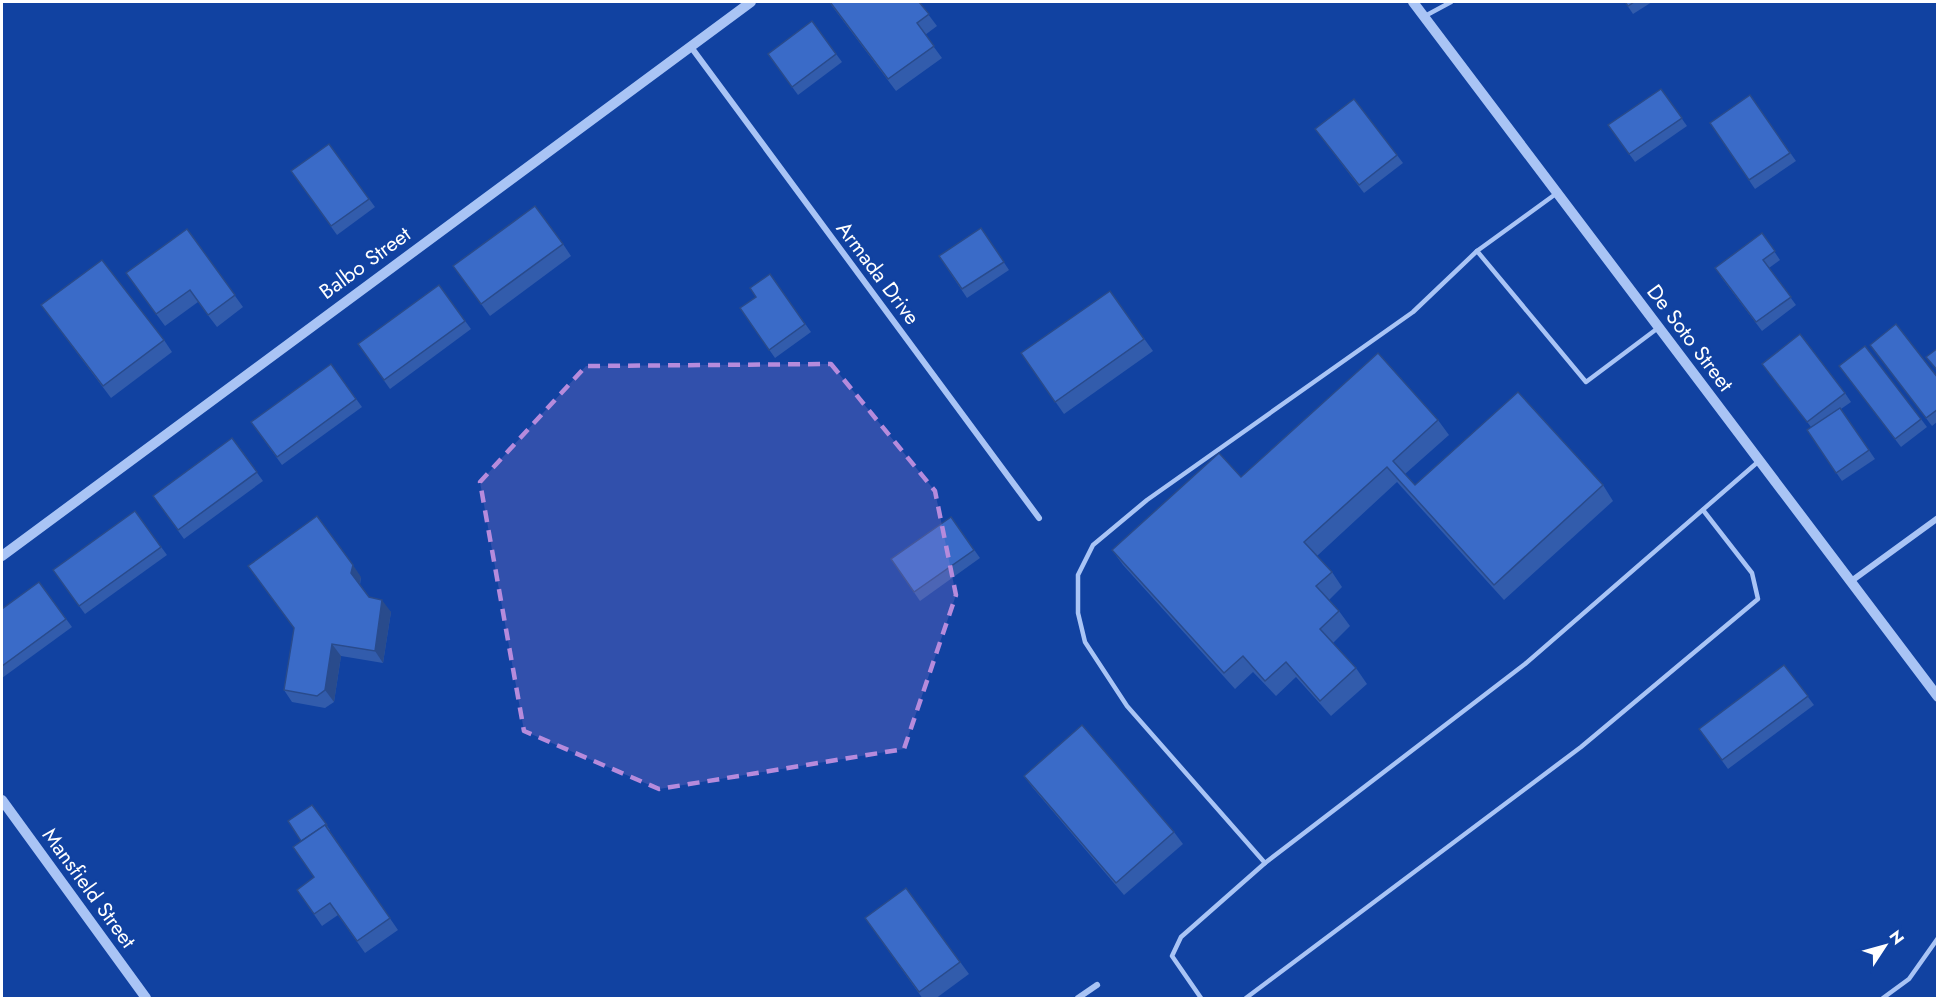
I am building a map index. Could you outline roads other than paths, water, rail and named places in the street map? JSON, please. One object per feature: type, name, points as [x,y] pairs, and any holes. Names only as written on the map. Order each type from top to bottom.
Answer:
[{"type":"street","name":"Balbo Street","points":[[2,556],[751,2]]},
{"type":"street","name":"De Soto Street","points":[[1413,2],[1938,697]]},
{"type":"street","name":"Armada Drive","points":[[691,48],[1039,518]]},
{"type":"street","points":[[1850,582],[1938,518]]},
{"type":"street","name":"Mansfield Street","points":[[2,801],[146,999]]},
{"type":"street","points":[[1078,999],[1097,985]]},
{"type":"lane","points":[[1425,16],[1451,2]]},
{"type":"lane","points":[[1265,863],[1127,706],[1085,642],[1078,613],[1078,575],[1093,545],[1147,500],[1413,312],[1477,251],[1557,193]]},
{"type":"lane","points":[[1477,251],[1586,382],[1658,328]]},
{"type":"lane","points":[[1201,999],[1172,956],[1181,938],[1265,863],[1525,664],[1759,461]]},
{"type":"lane","points":[[1246,999],[1581,747],[1758,599],[1752,573],[1703,510]]},
{"type":"lane","points":[[1883,999],[1909,979],[1938,938]]}]
